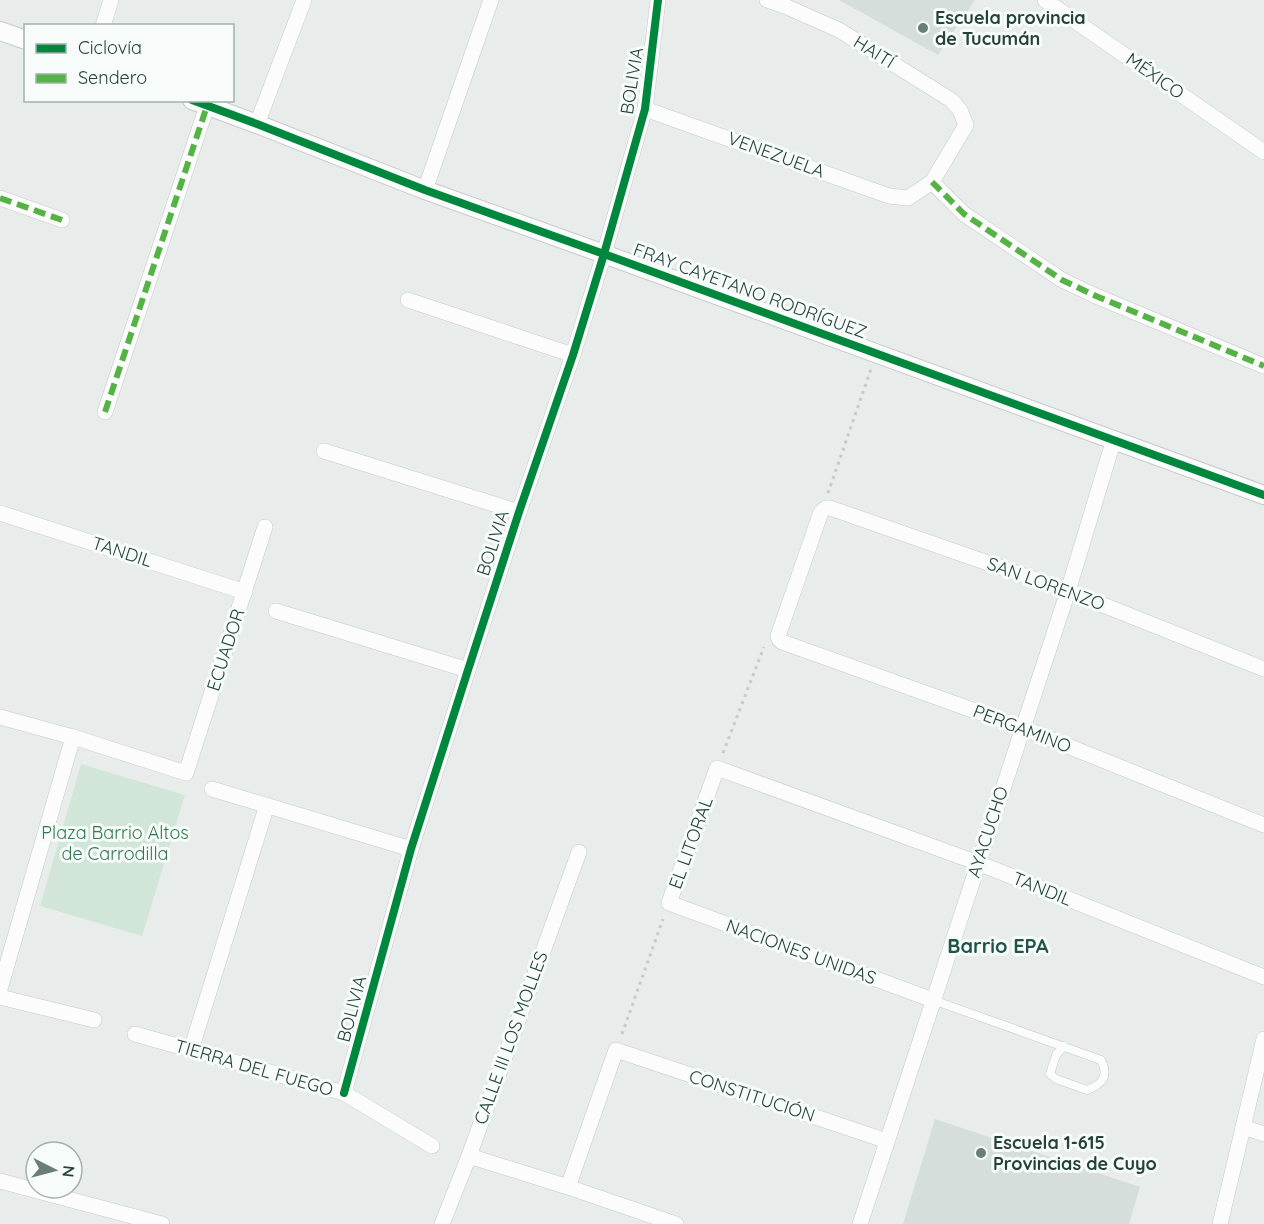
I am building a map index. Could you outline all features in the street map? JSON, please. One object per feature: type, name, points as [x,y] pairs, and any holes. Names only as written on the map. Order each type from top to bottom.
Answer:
[{"type":"street","points":[[104,24],[111,0]]},
{"type":"street","points":[[257,124],[304,0]]},
{"type":"street","points":[[425,190],[491,0]]},
{"type":"street","name":"BOLIVIA","points":[[344,1093],[411,849],[604,254],[645,109],[658,0]]},
{"type":"street","name":"HAITÍ","points":[[767,0],[839,30],[951,100],[960,110],[966,125],[932,182]]},
{"type":"street","name":"MÉXICO","points":[[1046,0],[1264,152]]},
{"type":"street","points":[[0,31],[24,39]]},
{"type":"street","points":[[105,412],[200,103]]},
{"type":"street","name":"FRAY CAYETANO RODRÍGUEZ","points":[[200,103],[425,190],[1264,495]]},
{"type":"street","name":"VENEZUELA","points":[[645,109],[890,196],[909,198],[932,182]]},
{"type":"street","points":[[932,182],[964,214],[1062,280],[1264,366]]},
{"type":"street","points":[[0,198],[62,220]]},
{"type":"street","points":[[408,300],[573,355]]},
{"type":"street","name":"AYACUCHO","points":[[861,1224],[1068,591],[1114,439]]},
{"type":"street","points":[[324,452],[519,512]]},
{"type":"street","name":"SAN LORENZO","points":[[824,510],[830,508],[1068,591],[1264,669]]},
{"type":"street","points":[[779,639],[778,636],[824,510]]},
{"type":"street","name":"TANDIL","points":[[0,513],[245,592]]},
{"type":"street","name":"ECUADOR","points":[[73,737],[186,774],[266,527]]},
{"type":"street","points":[[276,611],[468,670]]},
{"type":"street","name":"PERGAMINO","points":[[779,639],[1023,728],[1264,825]]},
{"type":"street","points":[[0,717],[73,737],[0,989]]},
{"type":"street","name":"TANDIL","points":[[717,768],[978,863],[1264,977]]},
{"type":"street","name":"EL LITORAL","points":[[669,903],[717,768]]},
{"type":"street","points":[[212,789],[411,849]]},
{"type":"street","points":[[191,1050],[267,806]]},
{"type":"street","name":"CALLE III LOS MOLLES","points":[[442,1224],[469,1156],[579,852]]},
{"type":"street","name":"NACIONES UNIDAS","points":[[669,903],[933,1000]]},
{"type":"street","points":[[0,998],[94,1020]]},
{"type":"street","name":"TIERRA DEL FUEGO","points":[[135,1034],[344,1093],[432,1146]]},
{"type":"street","points":[[1220,1224],[1264,1039]]},
{"type":"street","points":[[568,1187],[616,1050]]},
{"type":"street","name":"CONSTITUCIÓN","points":[[616,1050],[887,1141]]},
{"type":"street","points":[[1243,1127],[1264,1134]]},
{"type":"street","points":[[469,1156],[568,1187],[640,1218],[676,1224]]},
{"type":"street","points":[[0,1181],[162,1224]]},
{"type":"lane","points":[[933,1000],[1101,1060],[1105,1068],[1104,1078],[1096,1087],[1087,1090],[1056,1079],[1050,1074],[1056,1055],[1064,1047]]},
{"type":"path","points":[[824,510],[876,353]]},
{"type":"path","points":[[717,768],[763,648],[779,639]]},
{"type":"shaded area","name":"Escuela provincia de Tucumán","points":[[839,0],[975,0],[938,55]]},
{"type":"shaded area","name":"Escuela 1-615 Provincias de Cuyo","points":[[935,1119],[1140,1187],[1129,1224],[903,1224]]},
{"type":"green space","name":"Plaza Barrio Altos de Carrodilla","points":[[81,764],[185,795],[142,936],[40,906]]},
{"type":"marked path","points":[[105,412],[207,106]]},
{"type":"marked path","points":[[932,182],[964,214],[1062,280],[1264,366]]},
{"type":"marked path","points":[[0,198],[62,220]]},
{"type":"cycle path","points":[[344,1093],[411,849],[604,254],[645,109],[658,0]]},
{"type":"cycle path","points":[[197,102],[425,190],[1264,495]]},
{"type":"place","name":"Escuela provincia de Tucumán","points":[[923,28]]},
{"type":"place","name":"Escuela 1-615 Provincias de Cuyo","points":[[981,1153]]},
{"type":"district","name":"Barrio EPA","points":[[998,946]]}]
